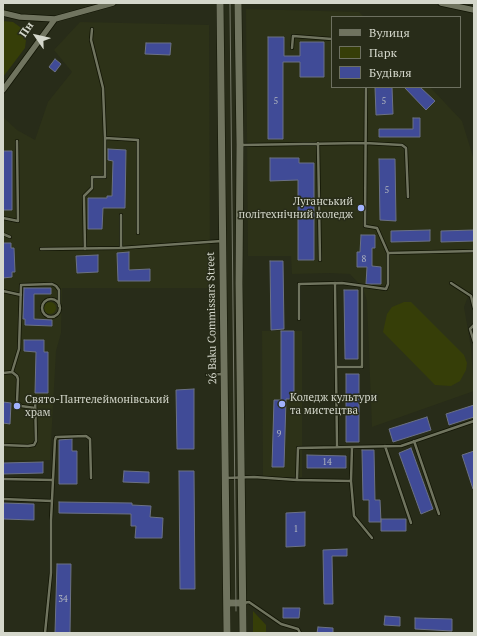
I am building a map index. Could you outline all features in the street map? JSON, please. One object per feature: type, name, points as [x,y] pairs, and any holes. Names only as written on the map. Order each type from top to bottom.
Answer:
[{"type":"street","points":[[3,13],[20,17],[55,19],[113,3]]},
{"type":"street","name":"26 Baku Commissars Street","points":[[220,3],[227,633]]},
{"type":"street","points":[[238,3],[241,478],[246,602],[243,633]]},
{"type":"street","points":[[441,3],[474,10]]},
{"type":"street","points":[[3,90],[55,19]]},
{"type":"street","points":[[227,603],[246,602]]},
{"type":"lane","points":[[85,249],[84,196],[92,188],[92,177],[105,177],[103,88],[91,40],[92,29]]},
{"type":"lane","points":[[292,48],[293,36],[331,39]]},
{"type":"lane","points":[[299,319],[299,284],[335,283],[386,289],[388,284],[388,253],[377,228],[365,226],[366,88]]},
{"type":"lane","points":[[105,138],[138,140],[138,232]]},
{"type":"lane","points":[[3,218],[18,221],[17,141]]},
{"type":"lane","points":[[240,145],[318,143],[402,144],[406,148],[408,197]]},
{"type":"lane","points":[[318,143],[320,260]]},
{"type":"lane","points":[[121,215],[121,248]]},
{"type":"lane","points":[[3,234],[10,237]]},
{"type":"lane","points":[[42,250],[121,248],[222,241]]},
{"type":"lane","points":[[388,253],[474,251]]},
{"type":"lane","points":[[335,283],[337,447]]},
{"type":"lane","points":[[451,283],[471,296],[474,308]]},
{"type":"lane","points":[[12,372],[20,349],[21,285],[52,284],[59,290],[60,306],[59,312],[55,316],[46,315],[41,307],[46,301],[57,302],[60,306]]},
{"type":"lane","points":[[336,368],[362,367],[362,286]]},
{"type":"lane","points":[[3,291],[21,295]]},
{"type":"lane","points":[[474,325],[470,329],[474,342]]},
{"type":"lane","points":[[3,372],[12,372],[18,379],[17,402],[21,406],[35,408]]},
{"type":"lane","points":[[207,375],[224,374]]},
{"type":"lane","points":[[3,445],[34,445],[36,441],[35,397]]},
{"type":"lane","points":[[297,480],[298,448],[401,446],[474,421]]},
{"type":"lane","points":[[44,633],[51,574],[52,500],[56,437],[86,436],[90,439],[91,478]]},
{"type":"lane","points":[[414,441],[439,514]]},
{"type":"lane","points":[[385,446],[411,523]]},
{"type":"lane","points":[[352,447],[354,516],[372,538]]},
{"type":"lane","points":[[225,478],[352,481]]},
{"type":"lane","points":[[3,479],[53,480]]},
{"type":"lane","points":[[3,499],[52,500]]},
{"type":"lane","points":[[246,602],[281,624],[298,629],[300,633]]},
{"type":"shaded area","name":"Луганський політехнічний коледж","points":[[246,9],[359,12],[363,16],[331,16],[331,88],[431,88],[462,121],[474,160],[474,289],[470,291],[464,307],[471,348],[474,391],[372,427],[367,301],[363,288],[350,274],[292,274],[291,256],[248,256]]},
{"type":"shaded area","points":[[80,22],[209,25],[210,288],[62,288],[61,333],[56,351],[50,460],[3,460],[3,117],[17,130],[35,140],[48,102],[72,72],[54,50]]},
{"type":"shaded area","name":"Коледж культури та мистецтва","points":[[262,331],[302,331],[302,477],[263,477]]},
{"type":"green space","points":[[3,21],[13,22],[27,32],[25,48],[3,77]]},
{"type":"green space","points":[[52,302],[55,303],[55,313],[48,314],[45,313],[44,306],[45,303]]},
{"type":"green space","points":[[404,302],[411,302],[464,355],[467,363],[466,370],[460,381],[451,386],[435,385],[383,332],[387,314],[392,307]]},
{"type":"green space","points":[[253,611],[266,625],[266,633],[253,633]]},
{"type":"building","points":[[268,37],[284,37],[284,56],[300,56],[300,42],[324,42],[324,77],[300,77],[300,62],[283,62],[283,139],[268,139]]},
{"type":"building","points":[[146,43],[171,43],[170,55],[145,54]]},
{"type":"building","points":[[55,59],[61,64],[55,72],[49,67]]},
{"type":"building","points":[[375,88],[392,88],[393,114],[376,115]]},
{"type":"building","points":[[405,88],[421,88],[435,101],[426,110]]},
{"type":"building","points":[[413,118],[420,118],[420,137],[379,137],[379,129],[413,129]]},
{"type":"building","points":[[108,149],[126,150],[125,208],[103,208],[102,229],[88,229],[88,198],[107,198],[107,196],[112,196],[113,161],[108,160]]},
{"type":"building","points":[[3,151],[12,151],[12,210],[3,210]]},
{"type":"building","points":[[270,158],[299,158],[299,163],[314,163],[314,260],[298,260],[298,180],[270,181]]},
{"type":"building","points":[[379,159],[395,159],[396,221],[380,220]]},
{"type":"building","points":[[430,230],[430,241],[391,242],[391,231]]},
{"type":"building","points":[[474,230],[474,241],[441,242],[441,231]]},
{"type":"building","points":[[361,235],[375,235],[375,248],[372,248],[372,266],[381,267],[381,284],[366,284],[367,267],[357,267],[357,252],[360,252]]},
{"type":"building","points":[[3,243],[11,243],[11,248],[14,248],[15,272],[12,272],[12,277],[3,278]]},
{"type":"building","points":[[129,252],[129,270],[150,269],[150,281],[118,281],[117,253]]},
{"type":"building","points":[[98,255],[98,272],[77,273],[76,256]]},
{"type":"building","points":[[270,261],[283,261],[284,329],[271,330]]},
{"type":"building","points":[[24,288],[51,288],[51,294],[34,294],[34,319],[52,320],[52,326],[25,325],[25,319],[23,319]]},
{"type":"building","points":[[344,290],[358,290],[358,359],[345,359]]},
{"type":"building","points":[[281,331],[294,331],[294,399],[286,399],[284,467],[272,467],[274,400],[281,400]]},
{"type":"building","points":[[24,340],[44,340],[44,352],[48,352],[48,393],[35,393],[36,352],[24,351]]},
{"type":"building","points":[[346,374],[359,374],[359,442],[346,442]]},
{"type":"building","points":[[194,389],[194,449],[177,449],[176,390]]},
{"type":"building","points":[[3,402],[11,403],[10,424],[3,423]]},
{"type":"building","points":[[474,405],[474,417],[449,425],[446,414]]},
{"type":"building","points":[[427,417],[431,430],[393,442],[389,429]]},
{"type":"building","points":[[72,439],[72,451],[77,451],[77,484],[59,484],[59,440]]},
{"type":"building","points":[[411,448],[433,509],[421,514],[399,453]]},
{"type":"building","points":[[362,450],[374,450],[375,500],[380,500],[381,522],[369,522],[369,500],[363,500]]},
{"type":"building","points":[[474,451],[474,489],[473,489],[462,455]]},
{"type":"building","points":[[307,455],[346,456],[346,468],[307,468]]},
{"type":"building","points":[[43,462],[43,473],[3,474],[3,463]]},
{"type":"building","points":[[124,471],[149,472],[149,483],[123,482]]},
{"type":"building","points":[[179,471],[194,471],[195,589],[180,589]]},
{"type":"building","points":[[59,502],[132,503],[132,505],[151,506],[150,517],[163,518],[162,538],[135,538],[136,526],[131,526],[131,514],[59,513]]},
{"type":"building","points":[[3,503],[34,504],[34,520],[3,519]]},
{"type":"building","points":[[305,512],[305,546],[286,547],[286,513]]},
{"type":"building","points":[[381,519],[406,519],[406,531],[381,531]]},
{"type":"building","points":[[347,549],[347,556],[332,556],[333,604],[324,604],[323,550]]},
{"type":"building","points":[[57,564],[71,564],[70,633],[55,633]]},
{"type":"building","points":[[283,608],[300,608],[299,618],[283,618]]},
{"type":"building","points":[[385,616],[400,617],[400,626],[384,625]]},
{"type":"building","points":[[415,618],[452,619],[452,631],[415,629]]},
{"type":"building","points":[[318,627],[333,628],[333,633],[317,633]]},
{"type":"tram line","points":[[230,3],[236,611]]},
{"type":"place","name":"Луганський політехнічний коледж","points":[[361,208]]},
{"type":"place","name":"Коледж культури та мистецтва","points":[[282,404]]},
{"type":"place","name":"Свято-Пантелеймонівський храм","points":[[17,406]]}]
